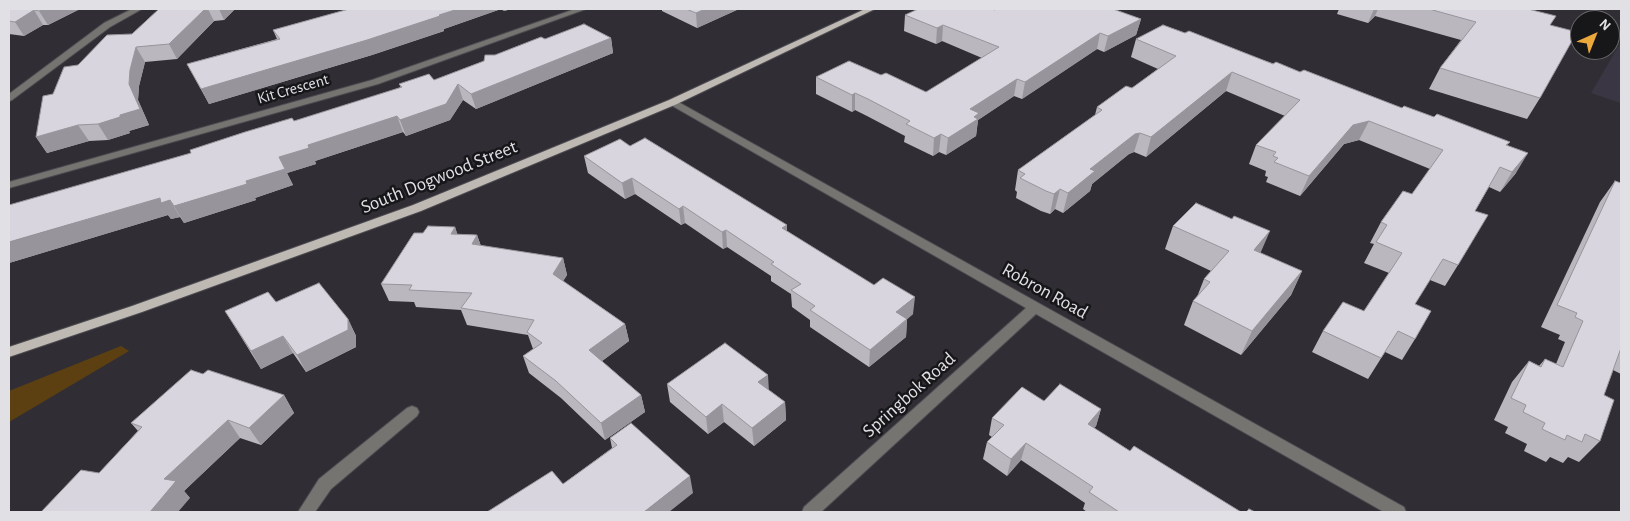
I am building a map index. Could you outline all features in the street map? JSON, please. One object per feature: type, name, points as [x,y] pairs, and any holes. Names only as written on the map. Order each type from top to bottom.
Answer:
[{"type":"main road","name":"South Dogwood Street","points":[[9,352],[136,310],[417,208],[673,102],[871,9]]},
{"type":"street","points":[[9,98],[107,25],[138,9]]},
{"type":"street","name":"Kit Crescent","points":[[9,184],[376,82],[582,9]]},
{"type":"street","name":"Robron Road","points":[[673,102],[1398,512]]},
{"type":"street","name":"Springbok Road","points":[[810,512],[1035,307]]},
{"type":"street","points":[[306,512],[325,484],[412,412]]},
{"type":"shaded area","points":[[1621,42],[1621,103],[1591,93],[1610,60],[1620,60]]},
{"type":"shaded area","points":[[121,346],[129,351],[9,422],[9,391]]},
{"type":"building","points":[[9,9],[44,9],[34,10],[15,22],[9,21]]},
{"type":"building","points":[[159,9],[205,9],[169,44],[136,47],[130,70],[129,84],[140,109],[98,124],[78,125],[36,137],[43,96],[53,94],[64,67],[78,65],[107,35],[132,34]]},
{"type":"building","points":[[349,9],[458,9],[367,40],[201,89],[187,64],[280,39],[273,30]]},
{"type":"building","points":[[686,9],[705,9],[696,13]]},
{"type":"building","points":[[918,9],[1113,9],[1141,19],[1108,36],[1100,33],[1025,82],[1017,79],[970,109],[979,113],[974,117],[978,119],[948,138],[941,134],[934,138],[906,124],[910,121],[868,99],[855,93],[852,95],[816,77],[849,61],[881,75],[886,73],[926,92],[999,47],[943,25],[937,28],[905,15]]},
{"type":"building","points":[[1429,9],[1528,9],[1556,16],[1550,25],[1570,30],[1570,44],[1540,98],[1440,68],[1476,22]]},
{"type":"building","points":[[584,24],[611,38],[471,94],[458,84],[446,104],[400,120],[397,116],[308,145],[309,148],[279,157],[285,169],[246,181],[247,184],[174,206],[170,200],[161,203],[160,198],[9,242],[9,205],[191,153],[190,150],[292,118],[294,121],[402,87],[399,84],[429,74],[434,80],[484,61],[485,55],[495,55],[541,37],[545,39]]},
{"type":"building","points":[[1163,25],[1185,33],[1189,31],[1273,64],[1276,62],[1300,72],[1304,70],[1402,108],[1404,106],[1434,117],[1437,114],[1510,142],[1506,145],[1528,153],[1512,172],[1500,167],[1475,211],[1488,215],[1458,265],[1443,259],[1415,304],[1431,311],[1415,339],[1398,331],[1381,358],[1323,331],[1343,302],[1364,311],[1402,253],[1376,242],[1387,225],[1381,222],[1403,191],[1412,194],[1443,150],[1369,121],[1353,125],[1309,176],[1274,162],[1278,158],[1273,156],[1276,152],[1256,145],[1300,100],[1232,72],[1151,137],[1140,133],[1135,134],[1090,169],[1095,171],[1068,193],[1060,189],[1054,194],[1020,178],[1025,174],[1018,170],[1102,110],[1097,107],[1126,86],[1132,88],[1176,56],[1136,39]]},
{"type":"building","points":[[645,138],[787,225],[782,228],[874,285],[883,278],[915,297],[896,312],[907,319],[870,350],[810,310],[815,306],[791,290],[801,284],[771,264],[774,262],[726,230],[722,232],[683,206],[679,209],[632,178],[622,183],[584,156],[620,139],[630,146]]},
{"type":"building","points":[[1615,181],[1621,183],[1621,348],[1604,395],[1614,400],[1600,441],[1585,434],[1582,442],[1567,435],[1565,440],[1542,429],[1545,423],[1523,412],[1526,405],[1511,398],[1529,361],[1541,367],[1545,359],[1563,367],[1583,321],[1575,317],[1577,313],[1557,305]]},
{"type":"building","points":[[1196,203],[1232,219],[1234,216],[1270,231],[1254,250],[1302,271],[1252,331],[1193,301],[1210,282],[1204,279],[1229,251],[1173,226]]},
{"type":"building","points":[[428,226],[455,227],[451,234],[477,235],[472,244],[563,258],[553,274],[625,324],[589,350],[641,395],[601,423],[556,381],[523,356],[542,343],[527,332],[534,320],[461,308],[472,293],[409,290],[412,285],[381,284],[414,233],[423,233]]},
{"type":"building","points":[[319,283],[348,319],[348,330],[297,355],[283,336],[251,351],[225,311],[268,292],[276,302]]},
{"type":"building","points":[[725,343],[768,375],[758,382],[785,402],[752,428],[722,404],[706,417],[667,384]]},
{"type":"building","points":[[191,370],[203,374],[208,370],[284,395],[249,428],[228,420],[164,479],[176,481],[150,512],[41,512],[81,470],[99,473],[142,427],[131,423]]},
{"type":"building","points":[[1060,384],[1101,409],[1088,424],[1130,451],[1134,446],[1241,512],[1119,512],[1089,492],[1093,487],[1026,443],[1011,459],[987,442],[1004,425],[992,418],[1022,387],[1044,401]]},
{"type":"building","points":[[631,423],[690,476],[644,512],[487,512],[552,471],[563,484],[617,445],[610,438]]}]
